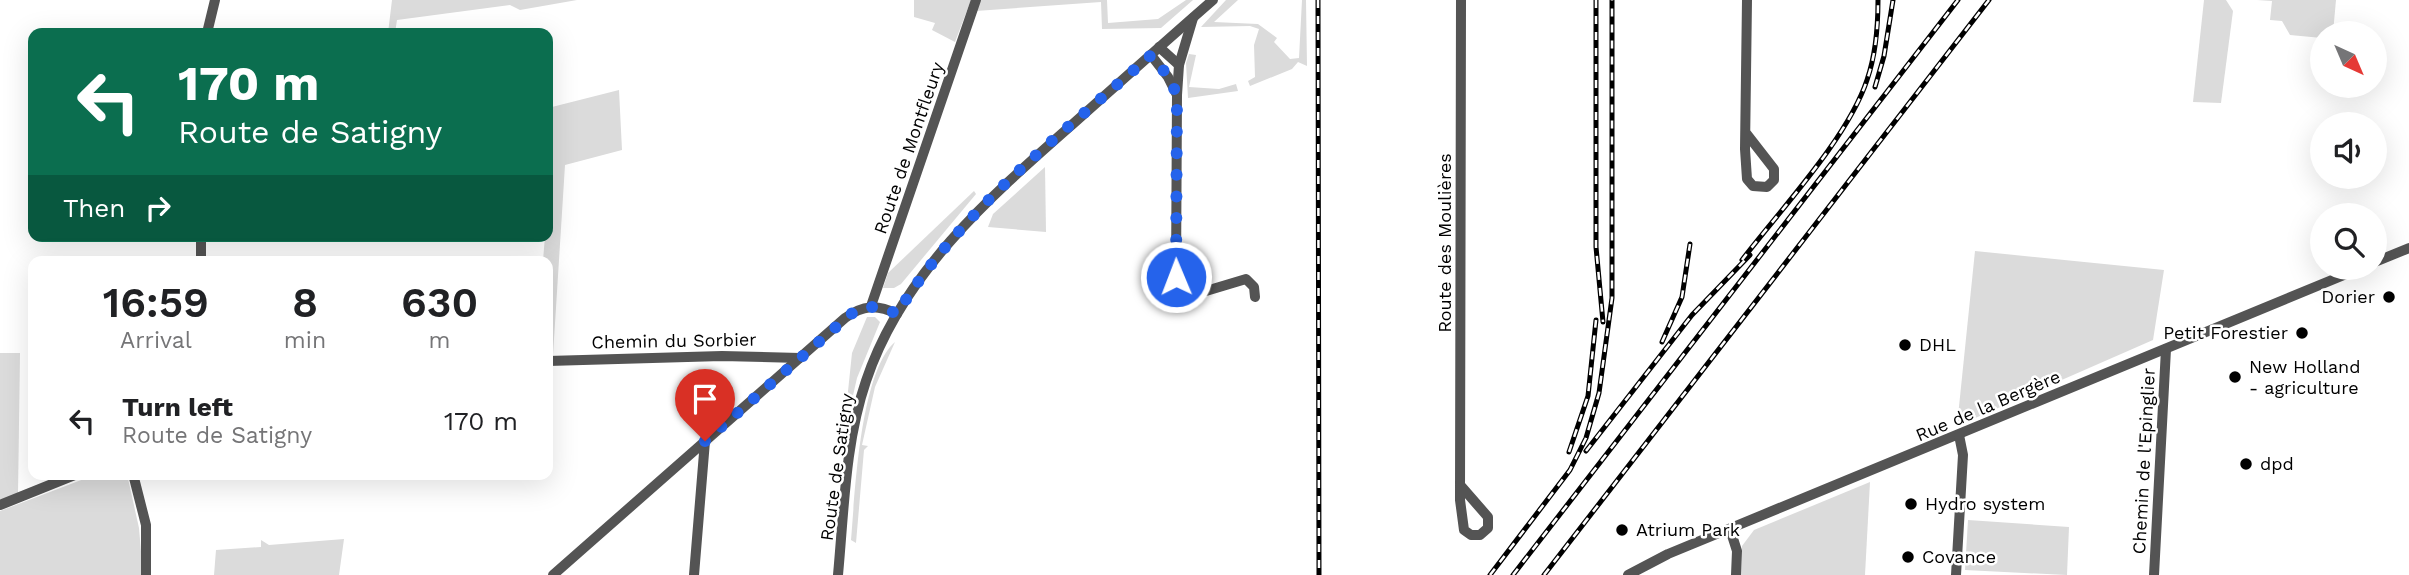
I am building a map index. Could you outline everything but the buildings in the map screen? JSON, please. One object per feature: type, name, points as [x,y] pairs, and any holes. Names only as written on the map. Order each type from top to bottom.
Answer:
[{"type":"street","points":[[208,28],[215,0]]},
{"type":"street","name":"Route de Montfleury","points":[[871,306],[976,0]]},
{"type":"street","name":"Route de Satigny","points":[[838,575],[858,409],[878,350],[897,314],[932,263],[975,215],[1213,0]]},
{"type":"street","name":"Route des Moulières","points":[[1461,0],[1461,486],[1462,527],[1469,535],[1480,535],[1488,528],[1488,517],[1461,486]]},
{"type":"street","points":[[1746,134],[1774,169],[1774,180],[1767,187],[1755,187],[1747,179],[1746,134],[1747,0]]},
{"type":"street","points":[[1194,17],[1180,65],[1177,95],[1176,281],[1183,290],[1194,292],[1246,279],[1254,287],[1255,297]]},
{"type":"street","points":[[1160,47],[1180,65]]},
{"type":"street","points":[[1151,55],[1168,76],[1177,95]]},
{"type":"street","points":[[2387,257],[2409,248]]},
{"type":"street","name":"Rue de la Bergère","points":[[1628,575],[1668,554],[2332,280]]},
{"type":"street","points":[[554,575],[845,318],[871,306],[880,306],[897,314]]},
{"type":"street","name":"Chemin de l'Epinglier","points":[[2154,575],[2166,349]]},
{"type":"street","name":"Chemin du Sorbier","points":[[553,361],[722,356],[800,358]]},
{"type":"street","points":[[1956,575],[1963,454],[1959,435]]},
{"type":"street","points":[[694,575],[705,441]]},
{"type":"street","points":[[0,505],[62,480]]},
{"type":"street","points":[[135,480],[146,525],[146,575]]},
{"type":"street","points":[[1730,529],[1737,551],[1736,575]]},
{"type":"shaded area","points":[[392,0],[577,0],[520,10],[510,5],[397,20],[396,28],[389,28]]},
{"type":"shaded area","points":[[914,0],[971,0],[955,42],[932,30],[935,23],[914,17]]},
{"type":"shaded area","points":[[980,0],[1107,0],[1108,23],[1158,19],[1186,0],[1193,0],[1161,28],[1102,29],[1101,2],[976,11]]},
{"type":"shaded area","points":[[1226,0],[1238,0],[1214,22],[1258,24],[1277,38],[1274,42],[1290,59],[1299,58],[1302,0],[1306,0],[1307,66],[1298,62],[1292,69],[1250,86],[1248,81],[1255,77],[1254,45],[1259,29],[1250,26],[1201,27]]},
{"type":"shaded area","points":[[2204,0],[2226,0],[2233,11],[2221,103],[2193,102]]},
{"type":"shaded area","points":[[2257,0],[2336,0],[2334,21],[2310,21],[2310,37],[2290,35],[2282,21],[2270,20],[2272,1]]},
{"type":"shaded area","points":[[1189,54],[1196,55],[1189,87],[1219,89],[1236,84],[1238,91],[1188,98],[1186,63]]},
{"type":"shaded area","points":[[619,90],[622,150],[565,165],[553,355],[553,256],[543,256],[545,242],[553,242],[553,107]]},
{"type":"shaded area","points":[[1045,167],[1046,232],[988,227],[993,214]]},
{"type":"shaded area","points":[[974,191],[976,194],[901,284],[894,288],[883,288],[888,273]]},
{"type":"shaded area","points":[[1975,251],[2164,270],[2153,340],[1957,426]]},
{"type":"shaded area","points":[[867,317],[875,317],[880,322],[857,378],[843,439],[852,353]]},
{"type":"shaded area","points":[[895,342],[875,387],[862,445],[868,446],[864,450],[856,543],[851,540],[861,435],[874,379],[883,357]]},
{"type":"shaded area","points":[[0,353],[20,353],[18,494],[0,500]]},
{"type":"shaded area","points":[[81,480],[128,480],[139,528],[143,575],[0,575],[0,511]]},
{"type":"shaded area","points":[[1870,482],[1865,575],[1741,575],[1742,546],[1754,530]]},
{"type":"shaded area","points":[[1968,520],[2069,527],[2067,575],[1965,570]]},
{"type":"shaded area","points":[[344,539],[339,575],[214,575],[216,550],[261,547],[261,540],[269,545]]},
{"type":"railway","points":[[1318,0],[1319,575]]},
{"type":"railway","points":[[1596,0],[1596,247],[1603,322]]},
{"type":"railway","points":[[1490,575],[1570,470],[1586,438],[1599,393],[1612,298],[1612,0]]},
{"type":"railway","points":[[1742,260],[1812,173],[1845,126],[1858,102],[1873,60],[1878,0]]},
{"type":"railway","points":[[1875,87],[1884,56],[1893,0]]},
{"type":"railway","points":[[1513,575],[1958,0]]},
{"type":"railway","points":[[1544,575],[1989,0]]},
{"type":"railway","points":[[1662,342],[1682,297],[1690,244]]},
{"type":"railway","points":[[1586,451],[1692,315],[1750,255]]},
{"type":"railway","points":[[1569,452],[1588,396],[1596,320]]},
{"type":"place","name":"Dorier","points":[[2389,297]]},
{"type":"place","name":"Petit Forestier","points":[[2302,333]]},
{"type":"place","name":"DHL","points":[[1905,345]]},
{"type":"place","name":"New Holland - agriculture","points":[[2235,377]]},
{"type":"place","name":"dpd","points":[[2246,464]]},
{"type":"place","name":"Hydro system","points":[[1911,504]]},
{"type":"place","name":"Atrium Park","points":[[1622,530]]},
{"type":"place","name":"Covance","points":[[1908,557]]},
{"type":"route","points":[[705,441],[851,314],[865,307],[880,306],[897,314],[932,263],[978,211],[1151,55],[1168,76],[1177,95],[1174,167],[1176,277]]}]
